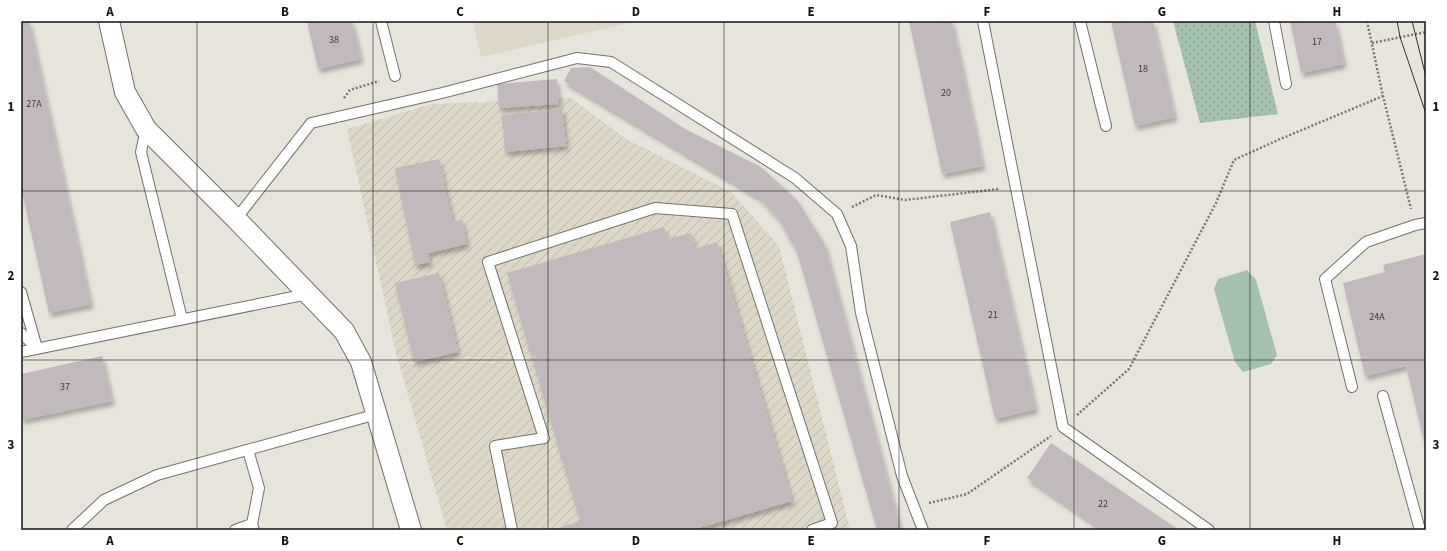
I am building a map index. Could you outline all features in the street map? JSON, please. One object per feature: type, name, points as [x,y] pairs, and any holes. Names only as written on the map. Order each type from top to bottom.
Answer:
[{"type":"street","points":[[109,21],[125,92],[146,129],[236,219],[344,331],[361,362],[411,530]]},
{"type":"lane","points":[[381,21],[395,76]]},
{"type":"lane","points":[[983,21],[1063,427],[1209,530]]},
{"type":"lane","points":[[1080,21],[1106,126]]},
{"type":"lane","points":[[1274,21],[1286,84]]},
{"type":"lane","points":[[236,219],[312,123],[442,93],[576,58],[611,62],[795,178],[837,214],[851,246],[861,313],[902,476],[923,530]]},
{"type":"lane","points":[[146,129],[142,152],[182,319]]},
{"type":"lane","points":[[512,530],[495,446],[544,438],[488,262],[655,208],[732,214],[832,523],[812,530]]},
{"type":"lane","points":[[1352,387],[1325,279],[1366,242],[1415,225],[1426,223]]},
{"type":"lane","points":[[21,292],[36,348]]},
{"type":"lane","points":[[21,352],[308,294]]},
{"type":"lane","points":[[21,332],[36,348]]},
{"type":"lane","points":[[1383,396],[1420,530]]},
{"type":"lane","points":[[72,530],[104,500],[157,475],[377,414]]},
{"type":"lane","points":[[235,530],[253,527],[259,488],[248,450]]},
{"type":"path","points":[[1367,21],[1382,96],[1415,225]]},
{"type":"path","points":[[1371,43],[1426,32]]},
{"type":"path","points":[[330,119],[350,90],[395,76]]},
{"type":"path","points":[[914,506],[967,494],[1063,427],[1129,368],[1216,203],[1234,160],[1382,96]]},
{"type":"path","points":[[837,214],[876,195],[905,200],[1016,188]]},
{"type":"shaded area","points":[[473,21],[637,21],[481,57]]},
{"type":"shaded area","points":[[571,98],[626,139],[731,192],[779,246],[850,530],[447,530],[396,353],[347,129],[432,104]]},
{"type":"green space","points":[[1173,21],[1255,21],[1278,114],[1200,123]]},
{"type":"green space","points":[[1247,270],[1256,280],[1277,355],[1271,364],[1243,372],[1235,362],[1214,289],[1218,279]]},
{"type":"building","points":[[21,21],[29,21],[91,304],[49,313],[21,187]]},
{"type":"building","points":[[307,21],[352,21],[361,59],[318,69]]},
{"type":"building","points":[[909,21],[952,21],[983,166],[942,174]]},
{"type":"building","points":[[1111,21],[1153,21],[1175,117],[1135,126]]},
{"type":"building","points":[[1290,21],[1335,21],[1344,64],[1301,73]]},
{"type":"building","points":[[590,67],[685,129],[761,167],[797,200],[825,245],[901,530],[877,530],[797,252],[779,220],[761,199],[564,81],[571,68]]},
{"type":"building","points":[[557,79],[559,104],[499,108],[497,84]]},
{"type":"building","points":[[562,109],[566,146],[505,152],[502,115]]},
{"type":"building","points":[[439,159],[453,222],[462,220],[467,244],[428,253],[430,262],[415,265],[395,168]]},
{"type":"building","points":[[990,212],[1036,409],[995,419],[950,222]]},
{"type":"building","points":[[664,227],[668,239],[691,233],[695,249],[717,242],[792,501],[692,530],[551,530],[580,521],[507,273]]},
{"type":"building","points":[[1426,254],[1425,446],[1406,366],[1365,376],[1343,283],[1385,272],[1383,265]]},
{"type":"building","points":[[439,273],[458,352],[414,362],[395,283]]},
{"type":"building","points":[[102,356],[112,401],[21,420],[21,374]]},
{"type":"building","points":[[1051,443],[1179,530],[1103,530],[1027,478]]},
{"type":"tram line","points":[[1397,21],[1400,37],[1426,114]]},
{"type":"tram line","points":[[1412,21],[1426,77]]}]
